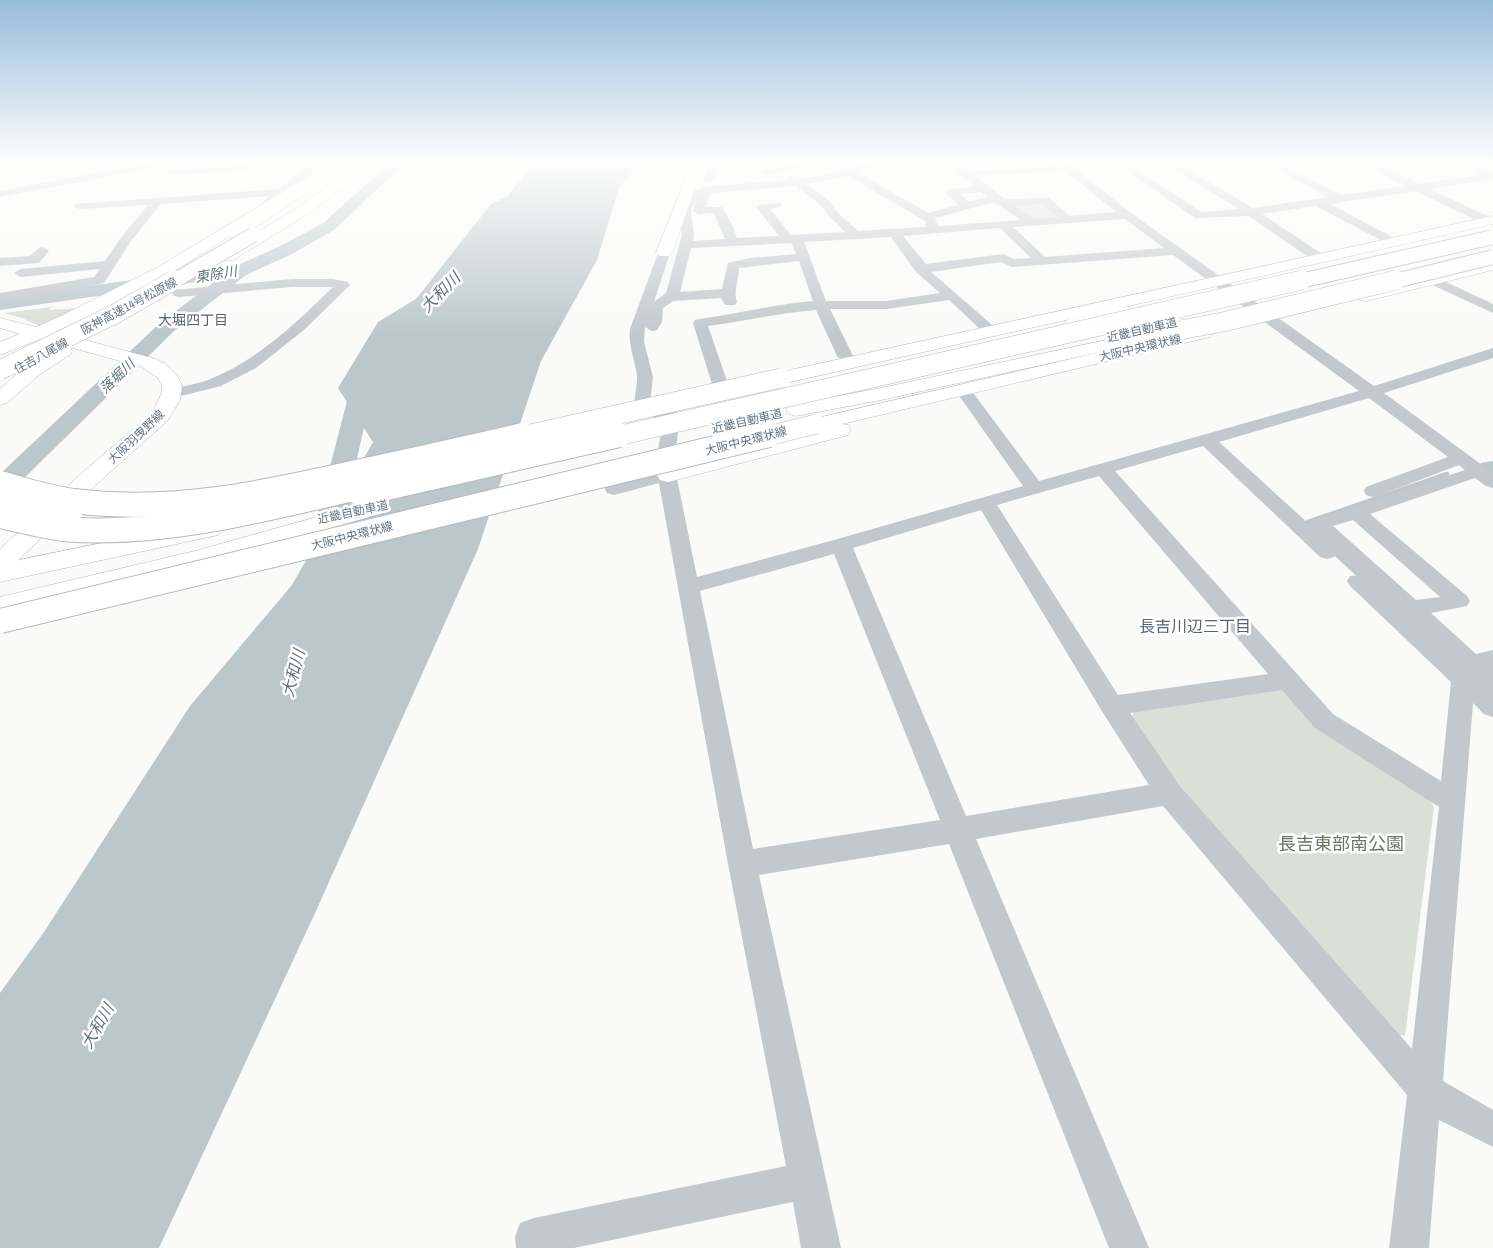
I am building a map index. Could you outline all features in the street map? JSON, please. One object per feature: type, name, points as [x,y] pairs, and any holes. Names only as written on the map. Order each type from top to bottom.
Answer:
[{"type":"main road","name":"住吉八尾線","points":[[0,349],[114,301],[246,220]]},
{"type":"main road","name":"阪神高速14号松原線","points":[[0,362],[236,234],[256,220]]},
{"type":"main road","name":"阪神高速14号松原線","points":[[0,370],[77,334],[185,275],[275,220]]},
{"type":"main road","name":"住吉八尾線","points":[[0,395],[34,358],[175,291],[215,263],[287,220]]},
{"type":"main road","points":[[664,253],[677,220]]},
{"type":"main road","points":[[0,483],[53,497],[95,503],[146,504],[227,499],[277,490],[1215,280],[1392,242],[1492,226]]},
{"type":"main road","name":"近畿自動車道","points":[[0,573],[173,538],[927,365],[1492,226]]},
{"type":"main road","name":"近畿自動車道","points":[[0,588],[378,507],[1493,248]]},
{"type":"main road","points":[[796,410],[1223,322],[1493,257]]},
{"type":"main road","name":"大阪中央環状線","points":[[0,621],[816,424],[1493,265]]},
{"type":"main road","points":[[0,395],[33,370],[185,275]]},
{"type":"main road","points":[[0,355],[114,301]]},
{"type":"main road","points":[[672,416],[676,405],[688,395],[703,388],[985,326],[1056,316]]},
{"type":"main road","name":"大阪羽曳野線","points":[[0,323],[149,364],[160,369],[168,376],[172,383],[173,393],[169,404],[161,416],[90,478],[0,563]]},
{"type":"main road","points":[[668,475],[1088,368],[1115,354]]},
{"type":"main road","points":[[0,516],[63,530],[106,531],[148,529],[195,522],[632,428],[704,416]]},
{"type":"main road","points":[[0,491],[33,505],[58,510],[86,514],[163,515],[223,510],[413,475]]},
{"type":"main road","points":[[0,604],[196,559],[378,507]]},
{"type":"street","points":[[0,297],[99,280],[126,239],[141,220]]},
{"type":"street","points":[[636,342],[643,340],[655,322],[656,307],[672,295],[686,245],[688,228],[687,220]]},
{"type":"street","points":[[724,220],[732,242]]},
{"type":"street","points":[[774,220],[791,238],[804,257],[821,305],[845,356]]},
{"type":"street","points":[[840,220],[854,234]]},
{"type":"street","points":[[930,220],[932,230]]},
{"type":"street","points":[[686,245],[894,233],[1053,220]]},
{"type":"street","points":[[1134,220],[1268,319],[1271,329],[1367,394],[1469,469],[1492,478]]},
{"type":"street","points":[[1263,220],[1319,258]]},
{"type":"street","points":[[1352,220],[1392,242]]},
{"type":"street","points":[[1481,220],[1492,226]]},
{"type":"street","points":[[1002,224],[1042,260]]},
{"type":"street","points":[[894,233],[928,276],[952,295],[985,326]]},
{"type":"street","points":[[750,241],[752,248],[751,270]]},
{"type":"street","points":[[0,262],[34,260],[43,251]]},
{"type":"street","points":[[922,269],[1003,258],[1012,263],[1175,251]]},
{"type":"street","points":[[664,253],[637,329],[636,342],[645,377],[642,404],[645,410],[672,416],[665,464],[742,864],[820,1248]]},
{"type":"street","points":[[669,297],[729,298],[733,277],[751,270],[804,257]]},
{"type":"street","points":[[21,273],[110,264]]},
{"type":"street","points":[[792,273],[809,272]]},
{"type":"street","points":[[1433,280],[1493,309]]},
{"type":"street","points":[[173,393],[213,384],[234,374],[296,331],[343,285],[337,282],[310,282],[227,290],[175,291]]},
{"type":"street","points":[[720,384],[700,323],[745,317],[784,308],[821,305],[886,305],[952,295]]},
{"type":"street","points":[[688,587],[1367,394],[1493,353]]},
{"type":"street","points":[[1471,360],[1493,371]]},
{"type":"street","points":[[1367,394],[1452,462],[1492,478]]},
{"type":"street","points":[[968,398],[1034,488]]},
{"type":"street","points":[[1207,440],[1292,520],[1476,668],[1493,707]]},
{"type":"street","points":[[1292,520],[1452,462]]},
{"type":"street","points":[[1103,469],[1324,721],[1454,802]]},
{"type":"street","points":[[1469,469],[1319,524],[1493,683]]},
{"type":"street","points":[[614,490],[668,475]]},
{"type":"street","points":[[986,502],[1168,793],[1424,1088],[1451,1107],[1493,1129]]},
{"type":"street","points":[[1356,512],[1459,601],[1412,609]]},
{"type":"street","points":[[841,545],[1129,1248]]},
{"type":"street","points":[[1409,1248],[1454,802],[1476,668]]},
{"type":"street","points":[[1112,706],[1287,680]]},
{"type":"street","points":[[742,864],[958,830],[1168,793]]},
{"type":"street","points":[[536,1248],[534,1237],[807,1180]]},
{"type":"green space","points":[[52,307],[49,310],[82,308],[42,327],[22,318],[4,313]]},
{"type":"green space","name":"長吉東部南公園","points":[[1287,688],[1426,795],[1434,807],[1405,1036],[1390,1033],[1182,796],[1131,718],[1135,711]]},
{"type":"water","points":[[478,220],[609,220],[597,260],[541,361],[478,549],[316,911],[159,1248],[0,1248],[0,993],[44,932],[190,706],[292,585],[373,442],[338,388],[378,322],[416,299]]},
{"type":"waterway","name":"東除川","points":[[0,304],[240,271],[284,251],[328,227],[335,220]]},
{"type":"waterway","name":"落堀川","points":[[0,488],[167,327],[239,272]]},
{"type":"waterway","name":"大和川","points":[[322,552],[365,374]]},
{"type":"waterway","points":[[1308,529],[1308,522],[1447,474]]},
{"type":"waterway","points":[[1331,549],[1363,579]]},
{"type":"district","name":"大堀四丁目","points":[[193,320]]},
{"type":"district","name":"長吉川辺三丁目","points":[[1195,626]]}]
